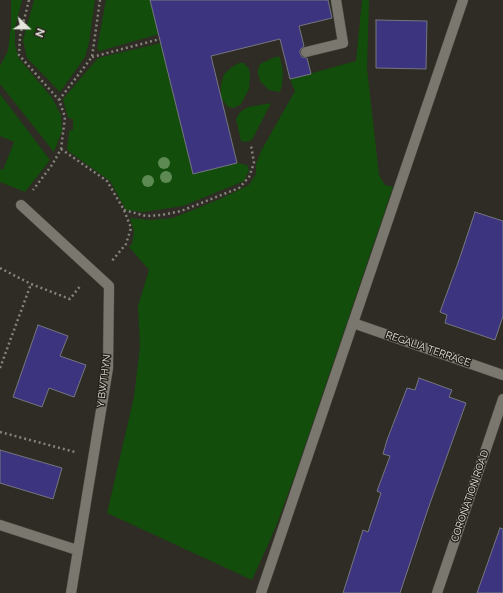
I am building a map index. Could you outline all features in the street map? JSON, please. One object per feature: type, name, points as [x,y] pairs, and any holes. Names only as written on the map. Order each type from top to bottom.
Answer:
[{"type":"street","points":[[306,52],[343,43],[336,0]]},
{"type":"street","points":[[261,593],[462,0]]},
{"type":"street","name":"Y BWTHYN","points":[[21,205],[109,286],[108,368],[71,593]]},
{"type":"street","name":"REGALIA TERRACE","points":[[353,324],[503,375]]},
{"type":"street","name":"CORONATION ROAD","points":[[437,593],[503,399]]},
{"type":"street","points":[[0,525],[77,550]]},
{"type":"path","points":[[21,205],[52,165],[61,149],[65,117],[58,100],[19,55],[20,36],[29,0]]},
{"type":"path","points":[[58,100],[92,57],[100,0]]},
{"type":"path","points":[[92,57],[160,39]]},
{"type":"path","points":[[124,210],[146,216],[162,215],[181,211],[239,188],[249,177],[254,163],[251,145]]},
{"type":"path","points":[[0,268],[31,284],[70,299],[126,244],[132,228],[124,210],[107,181],[61,149]]},
{"type":"path","points":[[0,368],[31,284]]},
{"type":"path","points":[[0,432],[93,457]]},
{"type":"green space","points":[[11,0],[22,0],[15,28],[15,44],[18,57],[52,98],[61,115],[62,131],[54,152],[0,84],[0,66],[8,51],[11,26]]},
{"type":"green space","points":[[34,0],[95,0],[89,42],[85,57],[60,92],[27,58],[23,40]]},
{"type":"green space","points":[[106,0],[150,0],[159,34],[100,51],[97,49]]},
{"type":"green space","points":[[362,0],[369,0],[367,68],[379,175],[385,185],[393,187],[296,472],[275,529],[252,580],[107,513],[134,397],[140,347],[138,306],[149,270],[129,247],[132,244],[134,232],[130,218],[151,220],[173,218],[220,199],[249,185],[256,174],[256,164],[261,151],[295,91],[290,79],[356,61]]},
{"type":"green space","points":[[161,43],[193,173],[237,163],[247,165],[249,170],[244,181],[183,206],[144,212],[126,210],[110,181],[67,150],[69,131],[73,130],[73,119],[68,118],[63,99],[98,58]]},
{"type":"green space","points":[[275,57],[280,57],[283,72],[280,92],[269,90],[260,81],[258,74],[260,64]]},
{"type":"green space","points":[[239,63],[244,63],[249,69],[249,89],[241,104],[234,108],[228,107],[221,98],[221,85],[224,74]]},
{"type":"green space","points":[[0,94],[50,160],[25,192],[0,182],[0,169],[3,170],[14,142],[0,136]]},
{"type":"green space","points":[[271,103],[252,140],[246,142],[241,141],[236,119],[240,112],[248,107]]},
{"type":"building","points":[[150,0],[328,0],[332,18],[299,26],[304,46],[300,50],[300,53],[302,57],[307,58],[311,74],[290,79],[280,39],[211,56],[237,163],[193,174]]},
{"type":"building","points":[[376,20],[427,21],[426,69],[376,68]]},
{"type":"building","points":[[475,212],[503,221],[503,316],[495,340],[445,323],[447,315],[440,312]]},
{"type":"building","points":[[38,325],[68,336],[60,356],[86,365],[74,397],[49,388],[42,407],[13,397]]},
{"type":"building","points":[[419,378],[452,390],[449,397],[466,403],[400,593],[343,593],[363,530],[368,532],[381,493],[377,491],[390,456],[383,454],[387,440],[407,388],[415,390]]},
{"type":"building","points":[[0,450],[62,468],[53,499],[0,483]]},
{"type":"building","points":[[500,528],[503,529],[503,593],[477,593]]}]
